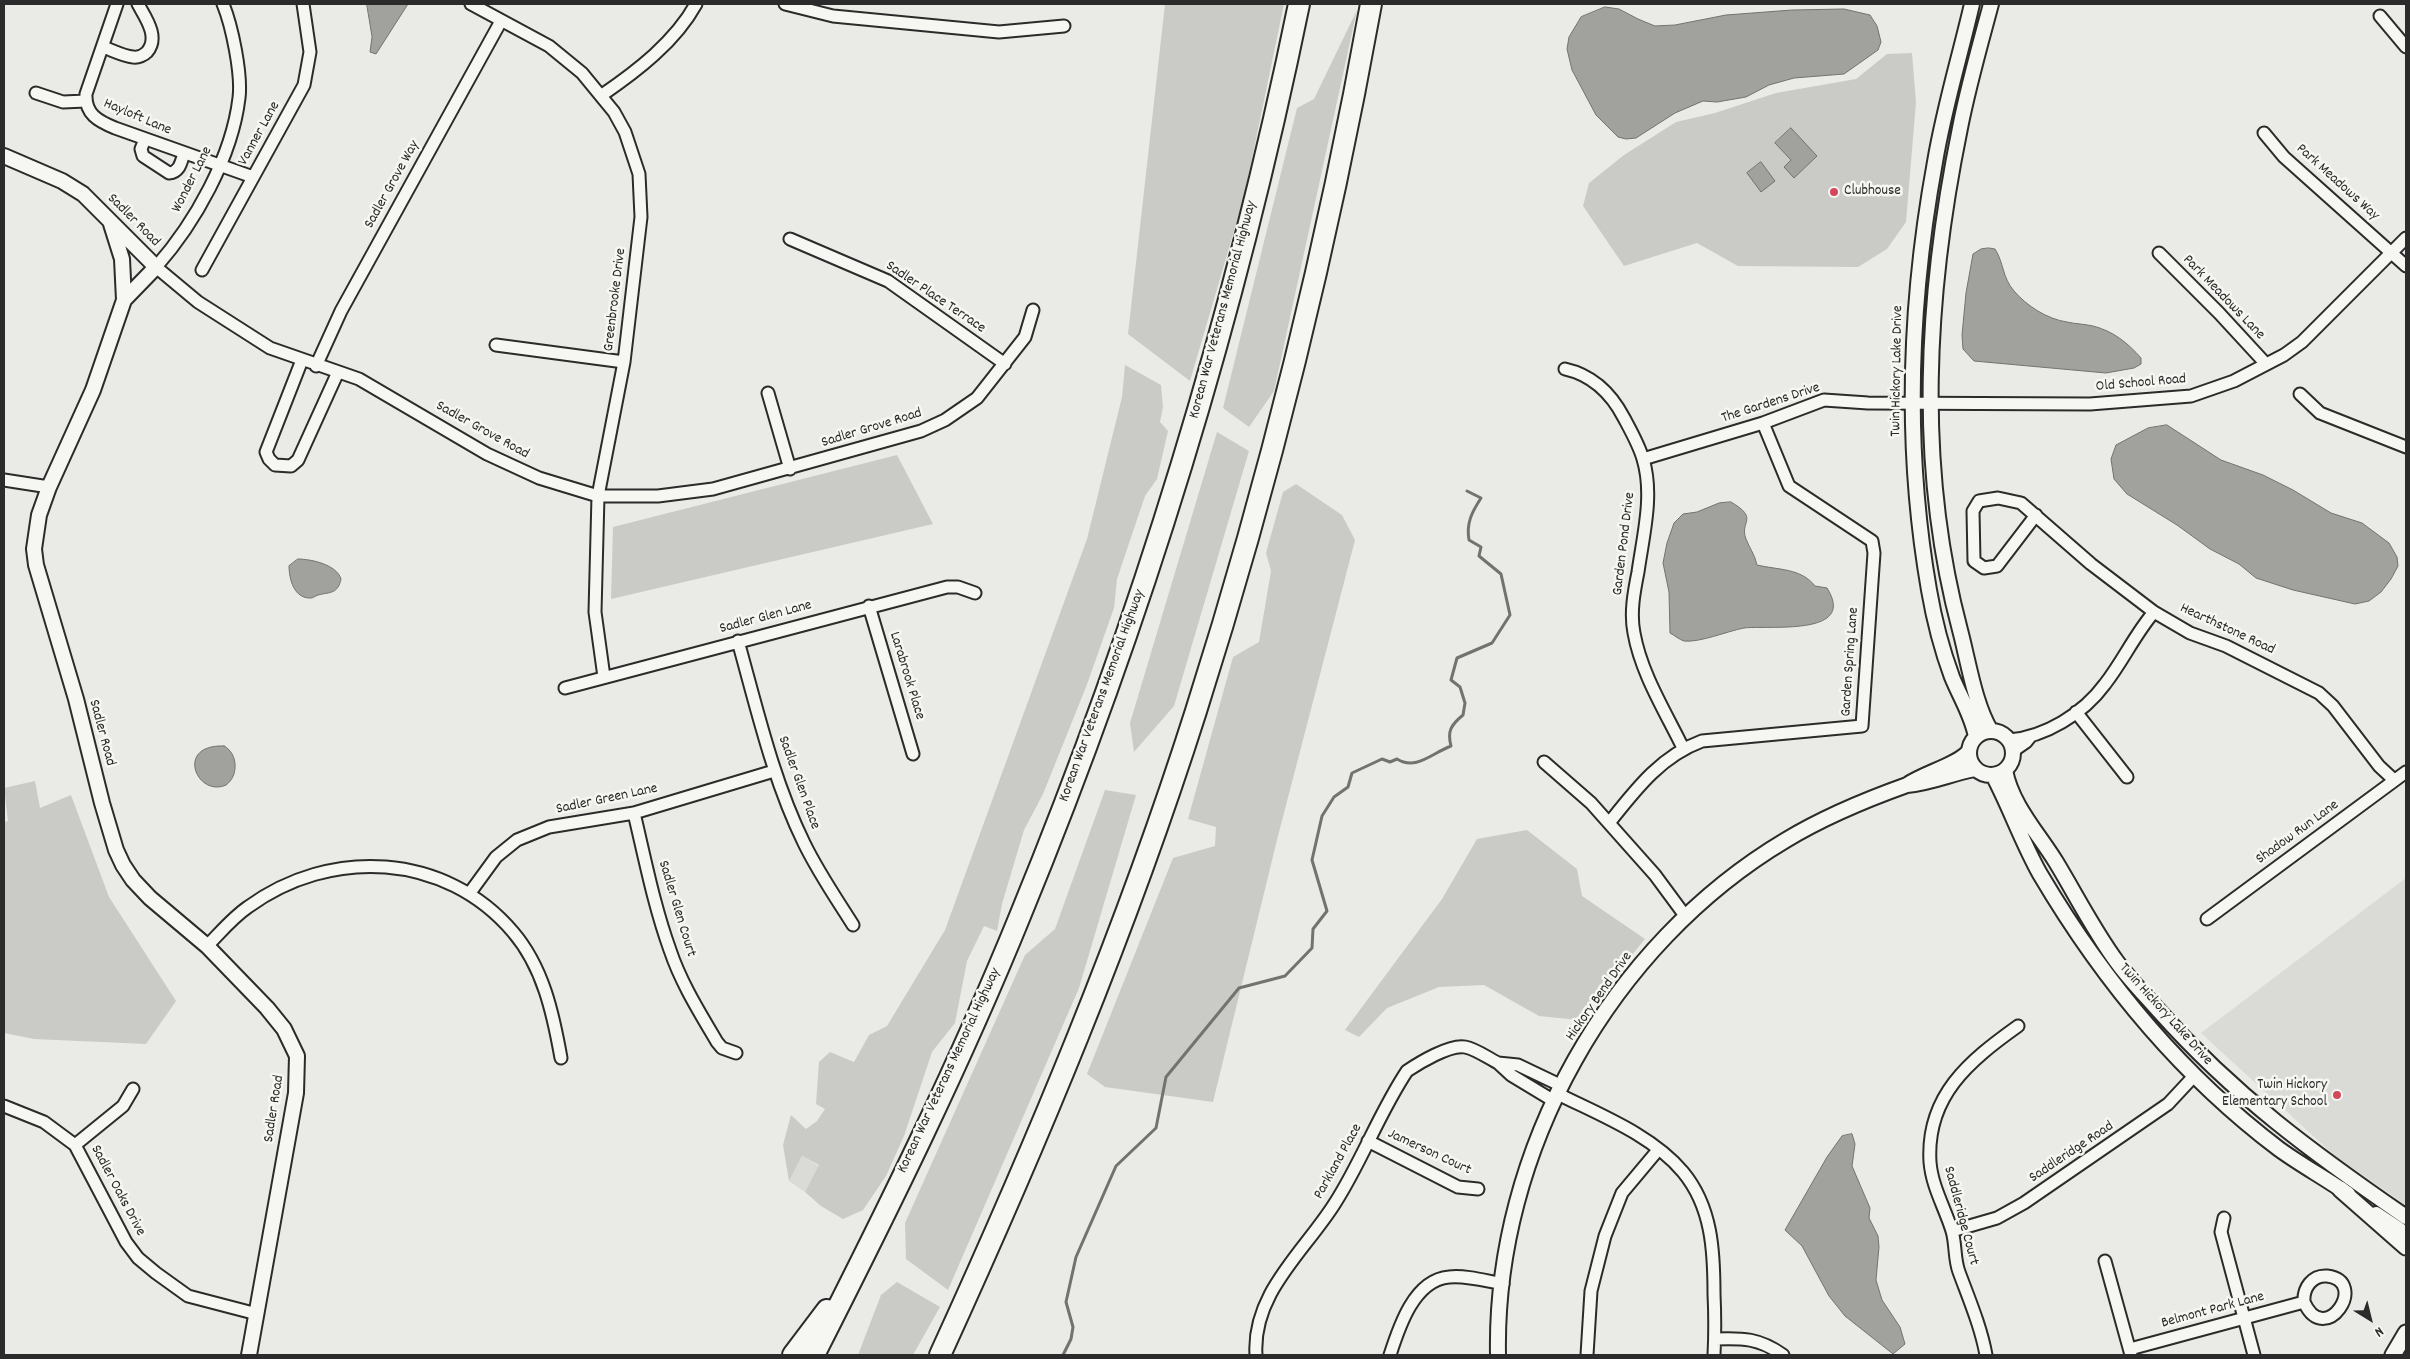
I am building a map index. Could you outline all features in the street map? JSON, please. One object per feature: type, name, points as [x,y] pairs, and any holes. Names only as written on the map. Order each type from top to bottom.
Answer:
[{"type":"highway","name":"Korean War Veterans Memorial Highway","points":[[814,1355],[859,1266],[971,1030],[1019,919],[1088,743],[1125,639],[1190,434],[1227,306],[1299,4]]},
{"type":"highway","points":[[940,1355],[1014,1193],[1059,1082],[1131,898],[1195,714],[1241,566],[1294,370],[1345,142],[1371,4]]},
{"type":"highway","points":[[793,1355],[859,1266]]},
{"type":"main road","points":[[2340,1189],[2406,1247]]},
{"type":"main road","points":[[2393,1355],[2406,1333]]},
{"type":"main road","points":[[2403,1355],[2406,1349]]},
{"type":"street","name":"Hayloft Lane","points":[[117,4],[86,94],[89,112],[98,120],[145,139],[254,177]]},
{"type":"street","points":[[102,47],[132,57],[138,57],[146,53],[150,48],[152,34],[138,4]]},
{"type":"street","name":"Wonder Lane","points":[[156,267],[182,234],[207,192],[220,165],[240,97],[236,53],[228,16],[223,4]]},
{"type":"street","name":"Vanner Lane","points":[[202,270],[296,100],[308,69],[309,34],[303,4]]},
{"type":"street","name":"Greenbrooke Drive","points":[[470,4],[549,46],[570,61],[602,95],[625,132],[639,174],[641,217],[624,362],[598,496],[595,612],[604,677]]},
{"type":"street","points":[[602,95],[638,70],[652,57],[683,24],[696,4]]},
{"type":"street","points":[[785,4],[833,16],[999,32],[1064,26]]},
{"type":"street","points":[[833,16],[834,4]]},
{"type":"street","name":"Twin Hickory Lake Drive","points":[[1972,4],[1939,139],[1926,217],[1915,310],[1911,403],[1913,458],[1922,552],[1929,592],[1952,676],[1969,714],[1976,737]]},
{"type":"street","points":[[1991,4],[1960,127],[1946,199],[1932,322],[1930,403],[1933,481],[1949,587],[1975,690],[1991,731]]},
{"type":"street","points":[[2380,16],[2406,47]]},
{"type":"street","name":"Sadler Grove Way","points":[[316,366],[341,311],[501,20]]},
{"type":"street","points":[[36,93],[63,102],[86,101]]},
{"type":"street","name":"Park Meadows Way","points":[[2264,133],[2284,157],[2406,266]]},
{"type":"street","points":[[145,139],[142,149],[143,156],[169,173],[179,167],[184,153]]},
{"type":"street","name":"Sadler Road","points":[[4,156],[73,187],[83,194],[156,267],[124,300],[93,390],[49,487],[35,536],[36,565],[76,699],[116,850],[123,865],[139,886],[207,946],[267,1008],[284,1029],[293,1046],[297,1061],[296,1092],[250,1355]]},
{"type":"street","points":[[110,221],[122,259],[124,300]]},
{"type":"street","name":"Old School Road","points":[[1911,403],[2090,404],[2191,396],[2234,381],[2302,342],[2406,238]]},
{"type":"street","name":"Sadler Place Terrace","points":[[790,239],[888,281],[1005,364]]},
{"type":"street","name":"Park Meadows Lane","points":[[2159,253],[2219,313],[2266,364]]},
{"type":"street","name":"Sadler Grove Road","points":[[156,267],[198,302],[248,336],[270,348],[316,366],[359,379],[513,467],[539,478],[598,496],[658,496],[714,490],[921,431],[945,420],[977,398],[1026,337],[1033,310]]},
{"type":"street","points":[[496,345],[624,362]]},
{"type":"street","points":[[302,360],[266,452],[269,459],[275,465],[291,466],[298,460],[338,372]]},
{"type":"street","name":"Garden Pond Drive","points":[[1565,369],[1580,372],[1591,379],[1613,400],[1625,419],[1643,459],[1647,482],[1646,519],[1632,608],[1633,632],[1640,658],[1683,748]]},
{"type":"street","points":[[768,393],[790,469]]},
{"type":"street","points":[[2300,394],[2320,413],[2406,447]]},
{"type":"street","name":"The Gardens Drive","points":[[1643,459],[1763,423],[1824,400],[1911,403]]},
{"type":"street","name":"Garden Spring Lane","points":[[1609,823],[1657,767],[1683,748],[1702,741],[1862,726],[1874,553],[1872,541],[1789,486],[1763,423]]},
{"type":"street","points":[[4,480],[49,487]]},
{"type":"street","name":"Hearthstone Road","points":[[2036,516],[1997,566],[1984,568],[1974,561],[1973,511],[1979,501],[1998,498],[2021,503],[2092,564],[2154,612],[2190,633],[2226,646],[2319,693],[2333,706],[2379,766],[2394,780]]},
{"type":"street","name":"Sadler Glen Lane","points":[[565,688],[869,606],[947,587],[958,587],[975,592]]},
{"type":"street","name":"Larabrook Place","points":[[869,606],[914,754]]},
{"type":"street","points":[[2011,746],[2024,736],[2030,737],[2076,712],[2105,684],[2140,629],[2154,612]]},
{"type":"street","name":"Sadler Glen Place","points":[[738,641],[774,771],[803,842],[817,868],[854,925]]},
{"type":"street","points":[[2076,712],[2128,776]]},
{"type":"street","points":[[1991,731],[2004,735],[2011,746],[2012,758],[1999,772],[1986,775],[1975,769],[1970,762],[1968,751],[1976,737],[1981,733],[1991,731]]},
{"type":"street","name":"Hickory Bend Drive","points":[[1498,1355],[1502,1284],[1509,1242],[1520,1193],[1532,1155],[1558,1094],[1618,994],[1640,965],[1711,894],[1787,839],[1826,818],[1907,785],[1924,774],[1962,757],[1968,751]]},
{"type":"street","points":[[1544,762],[1590,802],[1655,875],[1686,917]]},
{"type":"street","name":"Hickory Bend Drive","points":[[1907,785],[1927,783],[1954,773],[1975,769]]},
{"type":"street","name":"Sadler Green Lane","points":[[469,894],[496,857],[517,840],[549,827],[634,813],[774,771]]},
{"type":"street","name":"Twin Hickory Lake Drive","points":[[1999,772],[2027,851],[2079,936],[2132,1006],[2195,1075],[2225,1104],[2280,1150],[2406,1234]]},
{"type":"street","name":"Twin Hickory Lake Drive","points":[[1999,772],[2058,865],[2098,934],[2128,976],[2158,1010],[2214,1069],[2274,1123],[2332,1166],[2406,1216]]},
{"type":"street","name":"Shadow Run Lane","points":[[2208,919],[2406,772]]},
{"type":"street","name":"Sadler Glen Court","points":[[634,813],[660,920],[670,952],[692,999],[717,1042],[722,1048],[736,1054]]},
{"type":"street","points":[[207,946],[235,917],[272,892],[310,875],[339,867],[366,865],[420,872],[469,894],[513,932],[542,982],[553,1014],[561,1058]]},
{"type":"street","name":"Saddleridge Court","points":[[1986,1355],[1958,1268],[1952,1231],[1938,1195],[1930,1163],[1938,1109],[1953,1083],[1964,1068],[2018,1026]]},
{"type":"street","name":"Parkland Place","points":[[1256,1355],[1256,1331],[1275,1285],[1336,1203],[1407,1072],[1419,1063],[1455,1047],[1465,1047],[1498,1062],[1518,1065],[1558,1094]]},
{"type":"street","name":"Parkland Place","points":[[1498,1062],[1511,1075],[1558,1094]]},
{"type":"street","name":"Saddleridge Road","points":[[1952,1231],[1997,1218],[2024,1203],[2168,1104],[2195,1075]]},
{"type":"street","points":[[75,1145],[123,1106],[133,1090]]},
{"type":"street","points":[[1558,1094],[1612,1121],[1658,1150],[1683,1172],[1701,1201],[1714,1247],[1714,1355]]},
{"type":"street","name":"Sadler Oaks Drive","points":[[4,1106],[44,1122],[75,1145],[115,1223],[138,1258],[172,1286],[188,1296],[256,1314]]},
{"type":"street","name":"Jamerson Court","points":[[1368,1141],[1458,1187],[1478,1189]]},
{"type":"street","points":[[1587,1355],[1591,1291],[1605,1236],[1622,1192],[1658,1150]]},
{"type":"street","points":[[2224,1218],[2221,1232],[2254,1355]]},
{"type":"street","points":[[2105,1261],[2131,1352]]},
{"type":"street","points":[[1390,1355],[1404,1318],[1415,1300],[1430,1283],[1452,1276],[1502,1284]]},
{"type":"street","name":"Belmont Park Lane","points":[[2131,1352],[2244,1317],[2304,1302]]},
{"type":"street","points":[[1715,1340],[1742,1338],[1759,1341],[1783,1355]]},
{"type":"shaded area","points":[[367,4],[408,4],[376,54],[370,52],[372,37]]},
{"type":"shaded area","points":[[1165,4],[1284,4],[1244,197],[1190,381],[1128,334]]},
{"type":"shaded area","points":[[1605,7],[1619,9],[1655,26],[1675,25],[1726,15],[1792,10],[1844,9],[1870,15],[1877,26],[1881,42],[1878,50],[1844,74],[1794,78],[1769,85],[1746,97],[1717,102],[1703,101],[1675,113],[1636,138],[1626,139],[1618,137],[1596,115],[1572,70],[1567,49],[1569,37],[1581,17]]},
{"type":"shaded area","points":[[1357,10],[1274,391],[1249,427],[1223,408],[1297,108],[1314,99]]},
{"type":"shaded area","points":[[1912,53],[1916,102],[1906,222],[1887,249],[1858,267],[1738,266],[1697,243],[1624,266],[1583,206],[1589,183],[1624,155],[1676,122],[1715,113],[1776,93],[1856,79],[1887,54]]},
{"type":"shaded area","points":[[1791,128],[1817,156],[1794,178],[1784,167],[1791,160],[1775,143]]},
{"type":"shaded area","points":[[1761,162],[1775,181],[1761,192],[1747,173]]},
{"type":"shaded area","points":[[1981,249],[1995,249],[2010,286],[2031,307],[2052,318],[2093,326],[2107,331],[2131,347],[2141,358],[2141,364],[2134,368],[2106,373],[1974,361],[1963,349],[1962,335],[1966,293],[1973,254]]},
{"type":"shaded area","points":[[1125,365],[1161,385],[1163,407],[1160,422],[1168,431],[1157,479],[1145,496],[1117,579],[1114,608],[1086,687],[1043,794],[1024,830],[1002,904],[997,931],[984,926],[967,961],[955,1023],[932,1052],[904,1136],[886,1176],[863,1210],[843,1219],[821,1206],[805,1192],[819,1165],[802,1156],[789,1181],[783,1145],[791,1115],[806,1129],[817,1121],[825,1109],[816,1104],[819,1062],[830,1052],[854,1062],[869,1035],[887,1026],[945,930],[1087,539],[1122,397]]},
{"type":"shaded area","points":[[2167,425],[2221,460],[2263,475],[2293,490],[2331,513],[2362,523],[2389,543],[2397,557],[2398,566],[2391,579],[2381,592],[2369,601],[2355,604],[2293,590],[2256,578],[2239,564],[2210,549],[2177,525],[2127,494],[2114,479],[2111,459],[2116,445],[2148,428]]},
{"type":"shaded area","points":[[1217,432],[1249,451],[1174,706],[1134,752],[1130,723]]},
{"type":"shaded area","points":[[897,455],[933,524],[611,599],[613,527]]},
{"type":"shaded area","points":[[1296,484],[1342,515],[1355,540],[1278,836],[1213,1102],[1105,1087],[1087,1074],[1173,858],[1215,846],[1216,827],[1188,819],[1233,657],[1259,642],[1271,571],[1266,553],[1283,492]]},
{"type":"shaded area","points":[[1731,502],[1745,512],[1747,516],[1746,539],[1757,565],[1796,573],[1809,580],[1815,586],[1827,588],[1833,604],[1830,614],[1821,621],[1806,625],[1744,628],[1705,639],[1690,641],[1684,641],[1670,633],[1669,592],[1663,563],[1674,523],[1683,514],[1697,512],[1719,503]]},
{"type":"shaded area","points":[[298,559],[317,562],[335,570],[341,579],[336,590],[312,598],[300,595],[291,582],[289,571],[289,566]]},
{"type":"shaded area","points":[[224,746],[229,749],[234,759],[235,771],[233,776],[226,785],[216,787],[206,784],[199,778],[195,770],[195,761],[199,753],[209,748]]},
{"type":"shaded area","points":[[35,781],[40,808],[71,795],[109,897],[176,1001],[146,1044],[34,1039],[4,1033],[4,822],[8,821],[4,788]]},
{"type":"shaded area","points":[[1105,790],[1136,795],[1079,988],[948,1290],[906,1259],[905,1223],[1025,955],[1055,929]]},
{"type":"shaded area","points":[[1527,830],[1577,869],[1582,896],[1645,939],[1579,1020],[1539,1016],[1484,985],[1439,987],[1387,1008],[1359,1037],[1345,1030],[1442,899],[1477,839]]},
{"type":"shaded area","name":"Twin Hickory Elementary School","points":[[2406,878],[2406,1205],[2335,1156],[2201,1033]]},
{"type":"shaded area","points":[[1852,1134],[1855,1144],[1852,1166],[1870,1208],[1869,1218],[1878,1236],[1876,1280],[1882,1300],[1900,1327],[1905,1344],[1893,1354],[1845,1316],[1829,1296],[1802,1246],[1785,1230],[1827,1157],[1842,1136]]},
{"type":"shaded area","points":[[802,1156],[819,1166],[805,1192],[789,1181]]},
{"type":"shaded area","points":[[897,1282],[940,1307],[913,1355],[858,1355],[881,1295]]},
{"type":"waterway","points":[[1063,1355],[1071,1339],[1073,1327],[1066,1302],[1076,1257],[1116,1166],[1156,1128],[1166,1077],[1239,988],[1285,976],[1312,948],[1313,929],[1327,911],[1312,860],[1322,816],[1334,797],[1348,787],[1352,773],[1382,759],[1390,762],[1397,759],[1404,762],[1417,762],[1451,746],[1450,732],[1463,715],[1465,703],[1460,687],[1451,680],[1457,658],[1492,643],[1510,615],[1501,574],[1479,556],[1481,547],[1469,540],[1468,528],[1470,518],[1481,498],[1467,491]]},
{"type":"place","name":"Clubhouse","points":[[1834,192]]},
{"type":"place","name":"Twin Hickory Elementary School","points":[[2337,1095]]}]
